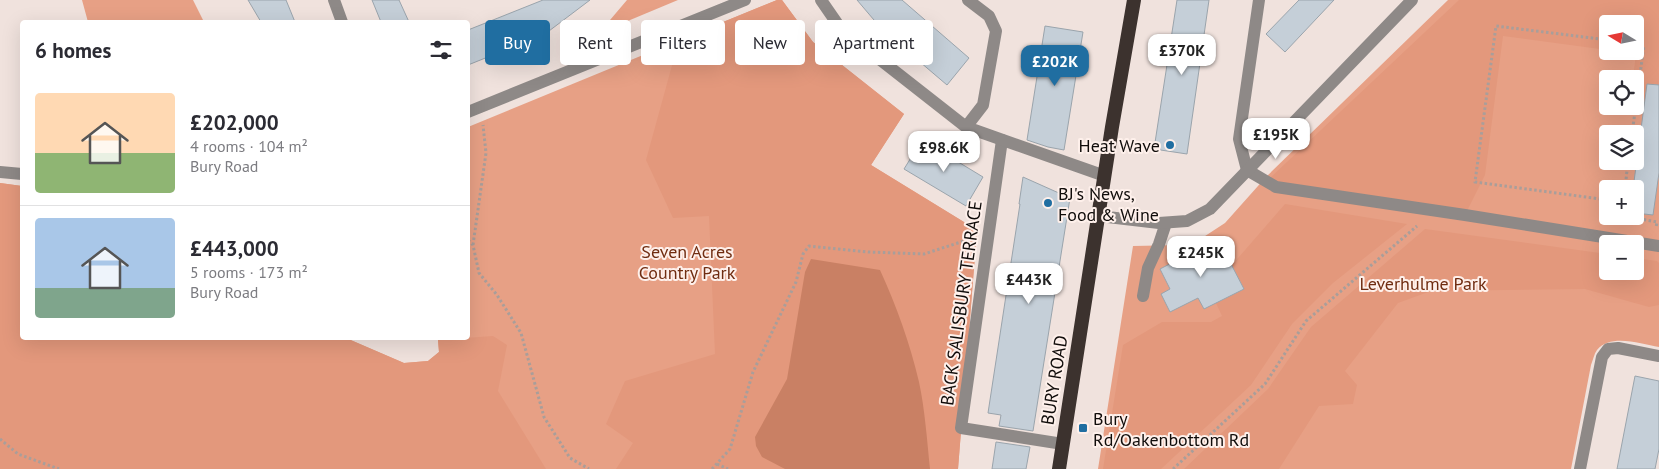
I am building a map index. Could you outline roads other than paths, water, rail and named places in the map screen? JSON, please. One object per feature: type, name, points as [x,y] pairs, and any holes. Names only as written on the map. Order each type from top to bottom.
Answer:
[{"type":"highway","name":"BURY ROAD","points":[[1059,469],[1134,0]]},
{"type":"street","points":[[334,0],[341,20]]},
{"type":"street","points":[[470,111],[745,0]]},
{"type":"street","points":[[821,0],[841,29],[966,128],[1105,176]]},
{"type":"street","points":[[966,128],[983,105],[996,32],[989,16],[968,0]]},
{"type":"street","points":[[1259,0],[1238,139],[1247,170],[1276,187],[1659,246]]},
{"type":"street","points":[[1099,216],[1166,223],[1187,222],[1210,209],[1412,0]]},
{"type":"street","name":"BACK SALISBURY TERRACE","points":[[1002,140],[961,428],[1063,444]]},
{"type":"street","points":[[0,172],[20,174]]},
{"type":"street","points":[[1143,296],[1148,268],[1166,223]]},
{"type":"street","points":[[1580,469],[1602,357],[1608,349],[1618,348],[1659,356]]},
{"type":"place","name":"Heat Wave","points":[[1170,145]]},
{"type":"place","name":"BJ's News, Food & Wine","points":[[1048,203]]},
{"type":"place","name":"Bury Rd/Oakenbottom Rd","points":[[1083,428]]},
{"type":"park label","name":"Seven Acres Country Park","points":[[687,261]]},
{"type":"park label","name":"Leverhulme Park","points":[[1423,283]]}]
